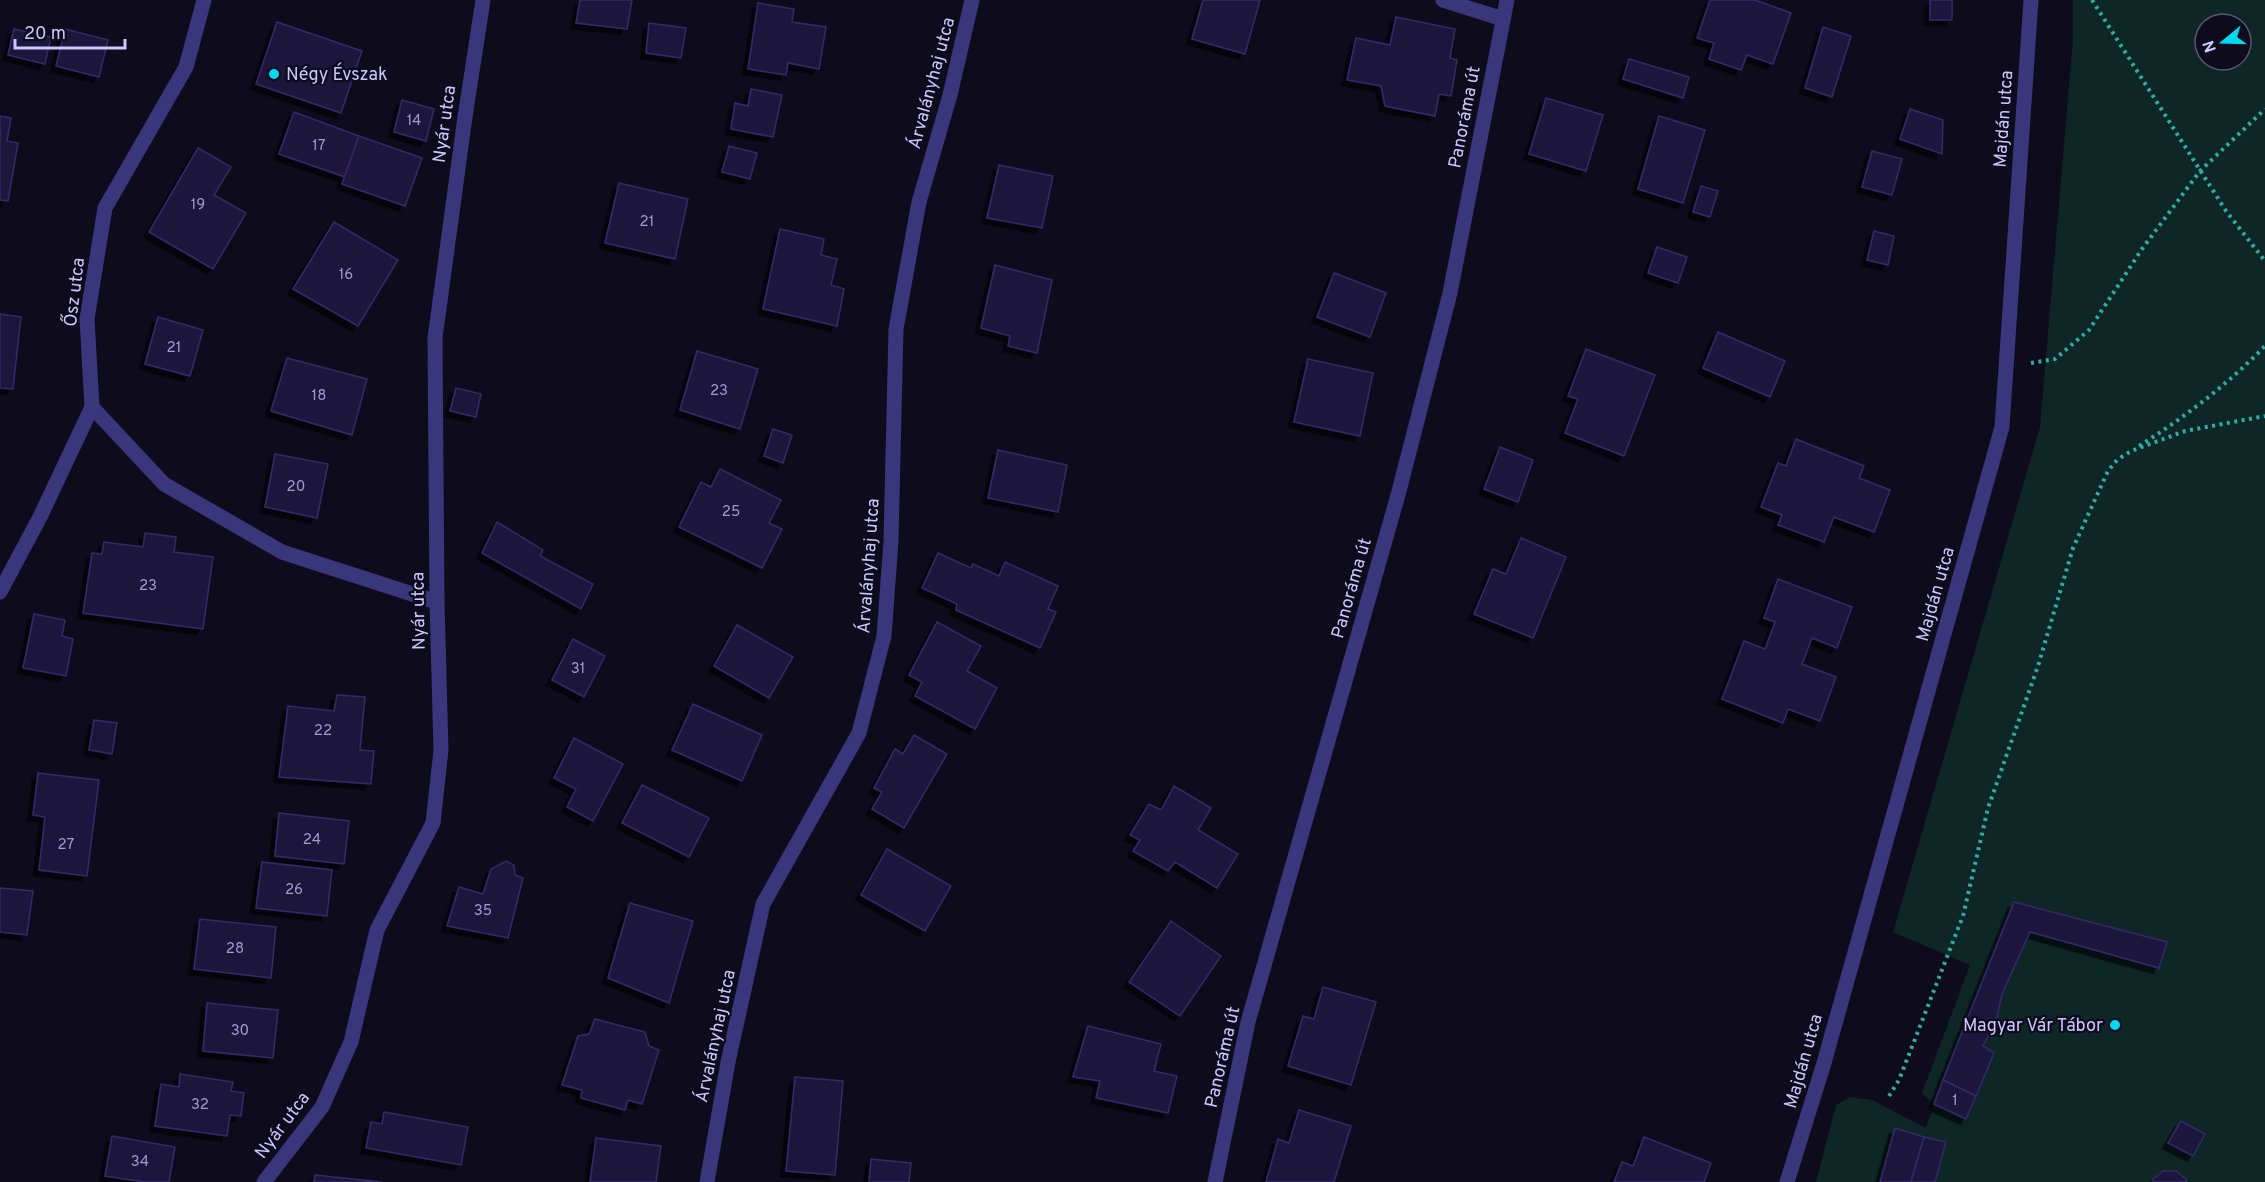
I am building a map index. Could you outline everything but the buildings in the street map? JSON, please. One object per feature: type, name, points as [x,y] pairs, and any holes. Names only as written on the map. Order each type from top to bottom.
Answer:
[{"type":"street","name":"Ősz utca","points":[[0,592],[40,517],[92,407],[87,319],[105,208],[186,67],[204,0]]},
{"type":"street","name":"Nyár utca","points":[[264,1182],[322,1107],[351,1042],[377,930],[433,823],[441,750],[437,602],[435,338],[483,0]]},
{"type":"street","name":"Árvalányhaj utca","points":[[707,1182],[728,1062],[764,904],[859,733],[884,636],[891,541],[896,329],[919,202],[950,95],[972,0]]},
{"type":"street","points":[[1443,0],[1503,19]]},
{"type":"street","name":"Panoráma út","points":[[1215,1182],[1248,1022],[1398,495],[1450,293],[1507,0]]},
{"type":"street","name":"Majdán utca","points":[[1787,1182],[1827,1051],[2002,427],[2031,0]]},
{"type":"street","points":[[92,407],[164,484],[282,552],[437,602]]},
{"type":"path","points":[[2092,0],[2226,211],[2265,261]]},
{"type":"path","points":[[2006,368],[2055,359],[2089,330],[2142,249],[2200,171],[2265,109]]},
{"type":"path","points":[[1889,1096],[1899,1080],[1963,916],[1988,808],[2038,666],[2073,548],[2108,471],[2117,460],[2186,416],[2242,370],[2265,346]]},
{"type":"path","points":[[2132,451],[2185,431],[2265,416]]},
{"type":"green space","points":[[2073,0],[2265,0],[2265,1182],[1816,1182],[1836,1105],[1850,1097],[1872,1100],[1926,1128],[1934,1104],[1922,1093],[1970,965],[1893,932],[2040,427],[2073,39]]},
{"type":"place","name":"Négy Évszak","points":[[274,74]]},
{"type":"place","name":"Magyar Vár Tábor","points":[[2115,1025]]}]
